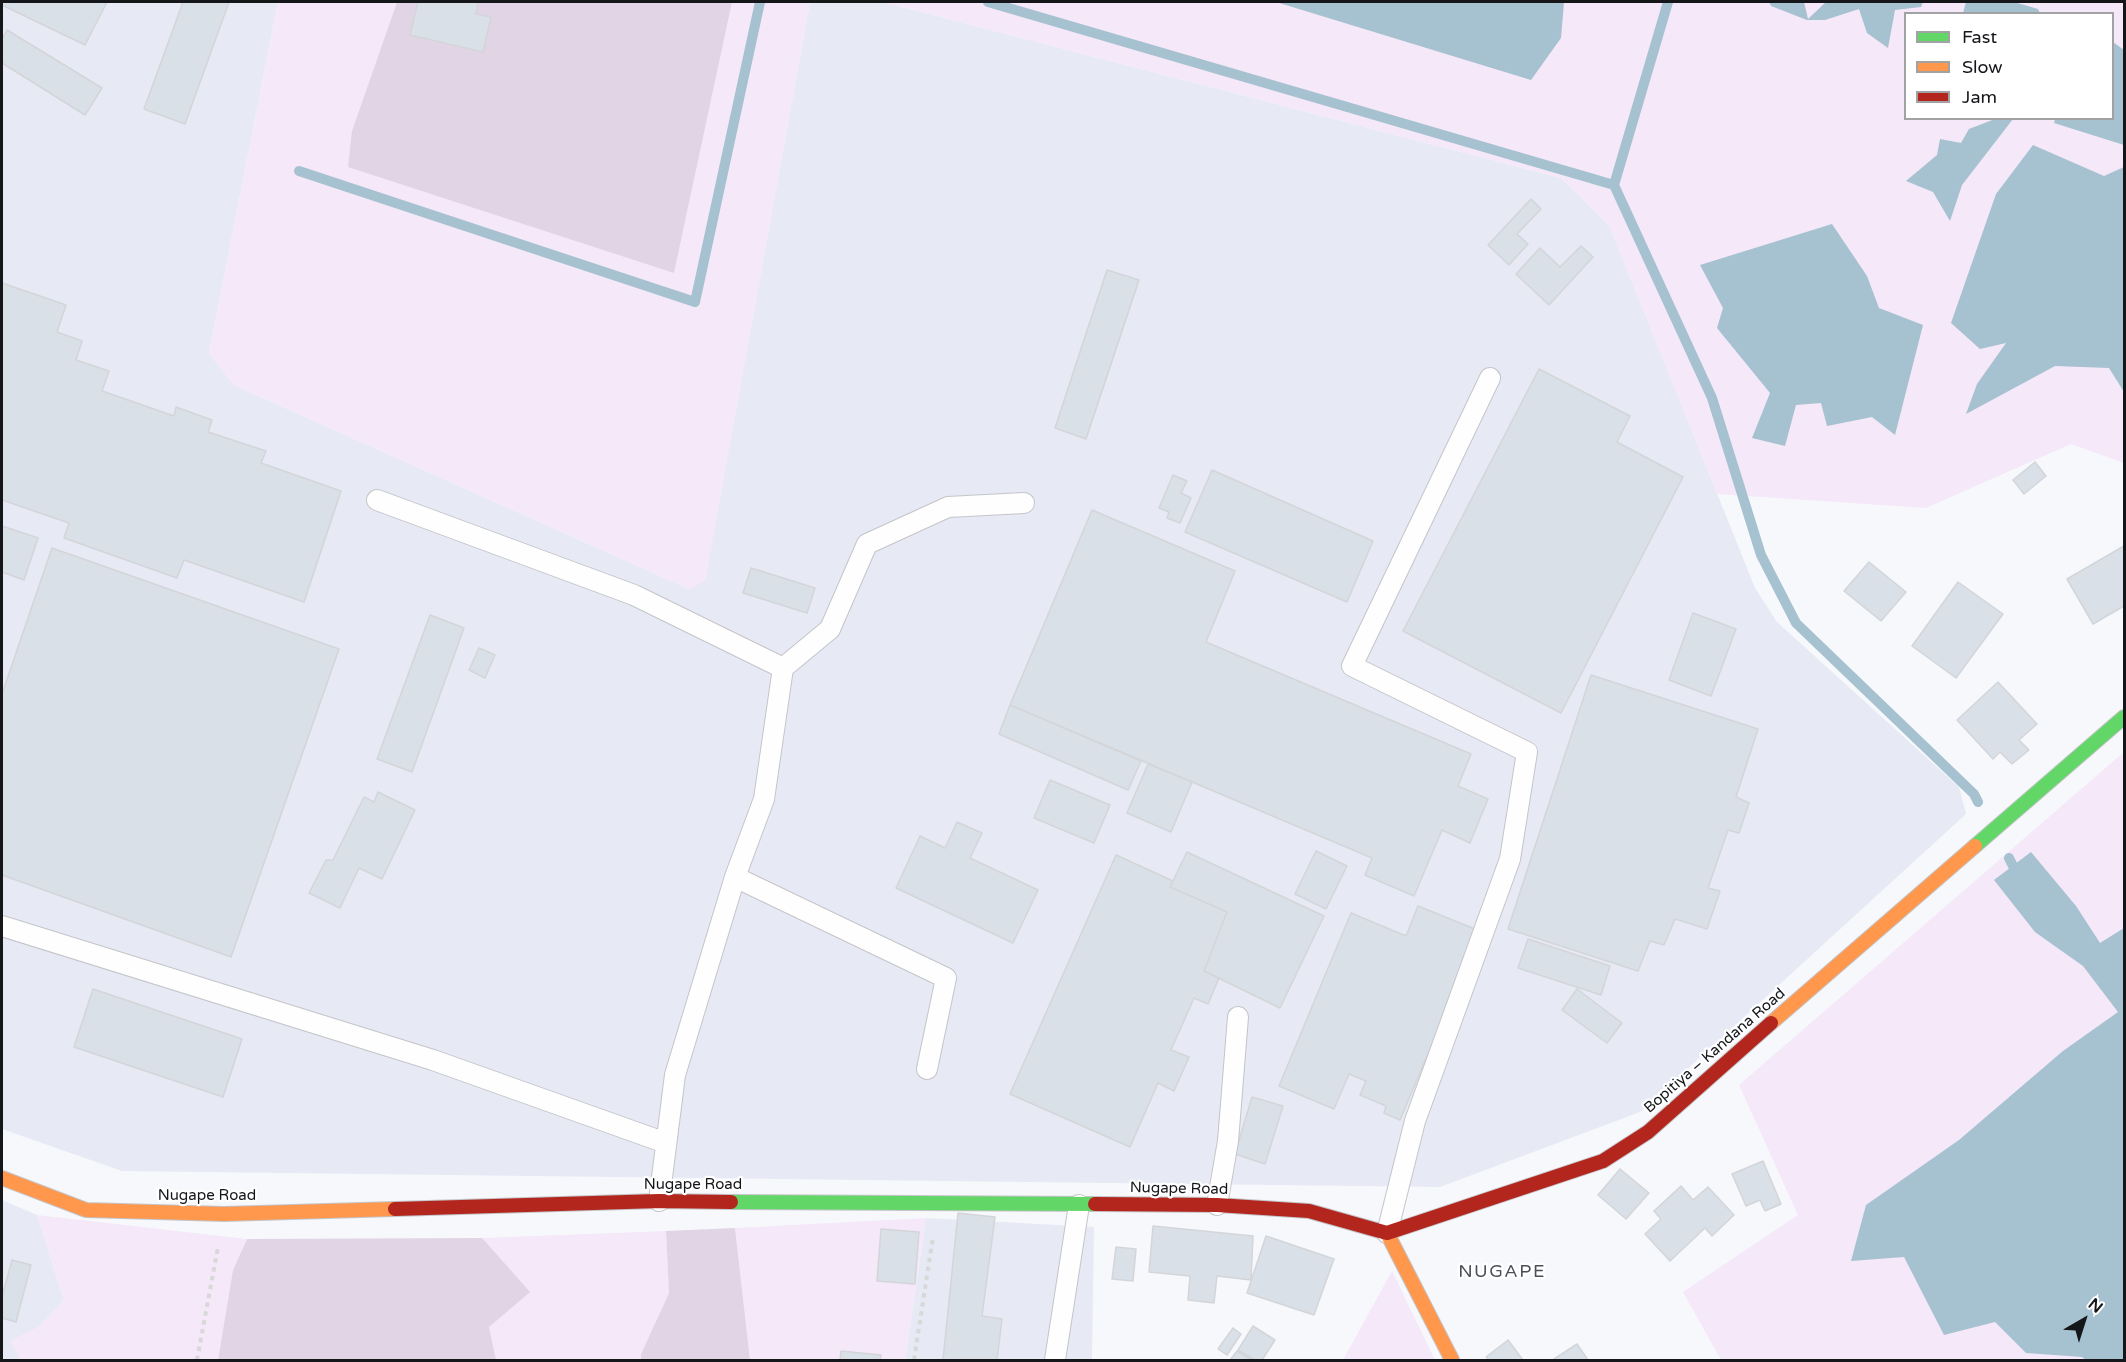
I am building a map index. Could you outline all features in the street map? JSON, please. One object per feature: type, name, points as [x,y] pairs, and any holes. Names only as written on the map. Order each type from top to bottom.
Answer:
[{"type":"main road","name":"Bopitiya – Kandana Road","points":[[1387,1233],[1603,1161],[1648,1132],[1691,1092],[2124,717]]},
{"type":"main road","name":"Nugape Road","points":[[2,1178],[86,1210],[224,1214],[659,1201],[1217,1205],[1308,1210],[1387,1233]]},
{"type":"main road","points":[[1387,1233],[1452,1360]]},
{"type":"lane","points":[[1387,1233],[1415,1121],[1510,859],[1527,752],[1352,666],[1490,378]]},
{"type":"lane","points":[[377,500],[634,596],[783,668]]},
{"type":"lane","points":[[659,1201],[675,1075],[735,877],[764,799],[783,668],[830,629],[867,544],[948,507],[1024,503]]},
{"type":"lane","points":[[735,877],[946,978],[927,1070]]},
{"type":"lane","points":[[2,926],[433,1060],[666,1143]]},
{"type":"lane","points":[[1217,1205],[1228,1142],[1238,1017]]},
{"type":"lane","points":[[1055,1360],[1079,1205]]},
{"type":"path","points":[[914,1360],[935,1221],[934,1203]]},
{"type":"path","points":[[197,1360],[224,1214]]},
{"type":"shaded area","points":[[2,2],[278,2],[209,353],[234,385],[689,589],[705,580],[810,2],[883,2],[1561,178],[1609,225],[1755,588],[1777,622],[1959,787],[1966,814],[1640,1112],[1440,1187],[122,1171],[2,1129]]},
{"type":"shaded area","points":[[278,2],[397,2],[352,131],[674,273],[732,2],[810,2],[705,581],[689,589],[234,385],[209,353]]},
{"type":"shaded area","points":[[397,2],[732,2],[674,273],[348,167],[352,131]]},
{"type":"shaded area","points":[[883,2],[2124,2],[2124,463],[2071,444],[1926,508],[1717,494],[1609,225],[1561,178]]},
{"type":"shaded area","points":[[2124,752],[2124,1360],[1721,1360],[1683,1292],[1798,1215],[1739,1085]]},
{"type":"shaded area","points":[[2,1200],[37,1215],[64,1300],[39,1327],[11,1341],[21,1360],[2,1360]]},
{"type":"shaded area","points":[[37,1215],[247,1239],[233,1270],[218,1360],[21,1360],[11,1341],[39,1327],[64,1300]]},
{"type":"shaded area","points":[[926,1218],[1094,1227],[1092,1360],[905,1360]]},
{"type":"shaded area","points":[[926,1218],[905,1360],[750,1360],[735,1228]]},
{"type":"shaded area","points":[[735,1228],[750,1360],[641,1360],[641,1354],[669,1293],[666,1231]]},
{"type":"shaded area","points":[[666,1231],[669,1293],[641,1354],[641,1360],[496,1360],[489,1327],[482,1238]]},
{"type":"shaded area","points":[[482,1238],[530,1292],[489,1327],[496,1360],[218,1360],[233,1270],[247,1239]]},
{"type":"shaded area","points":[[1392,1271],[1435,1360],[1343,1360]]},
{"type":"water","points":[[1276,2],[1564,2],[1561,38],[1531,80]]},
{"type":"water","points":[[1769,2],[1804,2],[1808,19],[1826,2],[1923,2],[1921,7],[1895,10],[1888,48],[1867,33],[1859,9],[1825,20],[1807,20],[1771,6]]},
{"type":"water","points":[[1966,2],[2014,2],[2038,9],[2040,12],[1963,12]]},
{"type":"water","points":[[2114,43],[2124,50],[2124,145],[2054,123],[2055,120],[2114,120]]},
{"type":"water","points":[[1992,120],[2012,120],[1962,185],[1950,221],[1933,192],[1906,181],[1937,155],[1940,139],[1961,143],[1969,129]]},
{"type":"water","points":[[2033,145],[2104,176],[2124,167],[2124,392],[2109,368],[2055,366],[1966,414],[1977,384],[2006,343],[1980,349],[1951,323],[1996,194]]},
{"type":"water","points":[[1832,224],[1867,276],[1879,308],[1923,325],[1895,435],[1872,417],[1827,426],[1821,403],[1796,405],[1785,446],[1752,438],[1770,393],[1717,328],[1723,308],[1700,265]]},
{"type":"water","points":[[2031,852],[2076,906],[2100,943],[2124,928],[2124,1360],[2086,1360],[2082,1357],[2026,1353],[1995,1322],[1944,1335],[1904,1257],[1851,1261],[1866,1205],[1959,1140],[2063,1051],[2118,1012],[2083,966],[2035,932],[1994,880]]},
{"type":"building","points":[[2,2],[107,2],[85,45],[2,5]]},
{"type":"building","points":[[183,2],[229,2],[185,124],[144,109]]},
{"type":"building","points":[[418,2],[478,2],[476,14],[491,17],[483,52],[410,35]]},
{"type":"building","points":[[7,30],[102,88],[85,115],[2,63],[2,39]]},
{"type":"building","points":[[1531,199],[1541,209],[1517,234],[1528,244],[1509,265],[1488,245]]},
{"type":"building","points":[[1581,246],[1593,257],[1549,305],[1516,274],[1540,248],[1560,267]]},
{"type":"building","points":[[1107,270],[1139,280],[1086,439],[1055,428]]},
{"type":"building","points":[[2,283],[66,305],[57,332],[82,341],[76,360],[109,371],[102,391],[174,416],[176,407],[212,420],[208,432],[266,451],[261,463],[341,491],[304,602],[184,560],[177,578],[64,538],[69,523],[2,500]]},
{"type":"building","points":[[1539,369],[1630,416],[1617,442],[1683,477],[1561,713],[1403,631]]},
{"type":"building","points":[[2035,462],[2046,476],[2024,494],[2013,480]]},
{"type":"building","points":[[1212,470],[1373,541],[1347,602],[1185,532]]},
{"type":"building","points":[[1173,475],[1187,481],[1181,493],[1191,498],[1180,523],[1167,518],[1169,512],[1159,508]]},
{"type":"building","points":[[1092,510],[1235,571],[1206,642],[1471,754],[1458,786],[1488,799],[1470,843],[1442,830],[1414,896],[1365,875],[1372,858],[1010,705]]},
{"type":"building","points":[[2,526],[38,538],[24,580],[2,572]]},
{"type":"building","points":[[2124,546],[2124,606],[2093,624],[2067,579]]},
{"type":"building","points":[[52,548],[339,649],[231,957],[2,875],[2,694]]},
{"type":"building","points":[[1869,562],[1906,592],[1881,621],[1844,591]]},
{"type":"building","points":[[751,568],[815,588],[807,613],[743,593]]},
{"type":"building","points":[[1958,582],[2003,614],[1956,678],[1912,646]]},
{"type":"building","points":[[1693,613],[1736,629],[1711,696],[1669,680]]},
{"type":"building","points":[[430,615],[464,628],[412,772],[377,759]]},
{"type":"building","points":[[479,648],[495,655],[485,678],[469,670]]},
{"type":"building","points":[[1591,675],[1758,729],[1736,797],[1749,803],[1739,833],[1728,830],[1708,888],[1720,891],[1707,929],[1675,919],[1664,945],[1650,941],[1638,971],[1508,929]]},
{"type":"building","points":[[1998,682],[2037,724],[2019,740],[2029,750],[2012,764],[2000,752],[1993,759],[1957,720]]},
{"type":"building","points":[[1010,705],[1141,761],[1128,790],[999,734]]},
{"type":"building","points":[[1148,764],[1192,782],[1171,832],[1127,813]]},
{"type":"building","points":[[1050,780],[1110,805],[1094,843],[1034,818]]},
{"type":"building","points":[[378,792],[415,810],[382,879],[359,868],[340,908],[309,893],[326,860],[333,860],[364,797],[374,802]]},
{"type":"building","points":[[957,822],[982,833],[970,858],[1038,890],[1013,943],[896,888],[920,836],[945,848]]},
{"type":"building","points":[[1316,851],[1347,866],[1326,909],[1295,894]]},
{"type":"building","points":[[1187,852],[1324,916],[1280,1008],[1204,971],[1227,912],[1170,887]]},
{"type":"building","points":[[1116,855],[1173,881],[1170,887],[1227,912],[1204,971],[1219,978],[1208,1004],[1194,998],[1171,1050],[1189,1057],[1174,1091],[1158,1083],[1130,1147],[1010,1094]]},
{"type":"building","points":[[1418,906],[1480,931],[1400,1120],[1384,1113],[1386,1106],[1360,1095],[1366,1081],[1349,1074],[1334,1109],[1279,1086],[1351,913],[1406,936]]},
{"type":"building","points":[[1528,939],[1610,966],[1601,995],[1518,968]]},
{"type":"building","points":[[93,989],[242,1039],[223,1097],[74,1047]]},
{"type":"building","points":[[1577,989],[1622,1023],[1607,1043],[1562,1010]]},
{"type":"building","points":[[1252,1097],[1283,1106],[1265,1164],[1235,1154]]},
{"type":"building","points":[[1763,1161],[1781,1204],[1765,1211],[1760,1200],[1746,1206],[1732,1174]]},
{"type":"building","points":[[1620,1169],[1649,1193],[1626,1219],[1598,1195]]},
{"type":"building","points":[[1681,1186],[1693,1200],[1708,1187],[1734,1215],[1712,1236],[1705,1228],[1670,1261],[1645,1234],[1661,1219],[1654,1211]]},
{"type":"building","points":[[958,1213],[995,1217],[982,1316],[1002,1319],[997,1360],[943,1360]]},
{"type":"building","points":[[1153,1226],[1253,1236],[1251,1280],[1217,1276],[1214,1303],[1188,1300],[1190,1276],[1149,1272]]},
{"type":"building","points":[[881,1229],[919,1232],[915,1284],[877,1281]]},
{"type":"building","points":[[1266,1236],[1334,1259],[1314,1315],[1247,1293]]},
{"type":"building","points":[[1116,1247],[1136,1249],[1133,1281],[1112,1279]]},
{"type":"building","points":[[12,1260],[31,1265],[16,1322],[2,1318],[2,1297]]},
{"type":"building","points":[[1253,1326],[1275,1340],[1262,1360],[1255,1360],[1238,1350]]},
{"type":"building","points":[[1233,1328],[1241,1334],[1227,1355],[1218,1349]]},
{"type":"building","points":[[1508,1340],[1523,1360],[1489,1360],[1486,1357]]},
{"type":"building","points":[[1577,1344],[1588,1360],[1554,1359]]},
{"type":"building","points":[[841,1351],[881,1355],[880,1360],[840,1360]]},
{"type":"building","points":[[1237,1351],[1252,1360],[1230,1360]]},
{"type":"waterway","points":[[299,171],[695,302],[760,2]]},
{"type":"waterway","points":[[988,2],[1614,185],[1668,2]]},
{"type":"waterway","points":[[1614,185],[1712,398],[1761,555],[1796,623],[1974,794],[1978,802]]},
{"type":"waterway","points":[[2009,858],[2013,866]]},
{"type":"traffic: fast","points":[[1975,846],[2124,717]]},
{"type":"traffic: fast","points":[[731,1202],[1095,1204]]},
{"type":"traffic: slow","points":[[1771,1023],[1975,846]]},
{"type":"traffic: slow","points":[[2,1178],[86,1210],[224,1214],[395,1209]]},
{"type":"traffic: slow","points":[[1387,1233],[1452,1360]]},
{"type":"traffic: jam","points":[[1387,1233],[1603,1161],[1648,1132],[1771,1023]]},
{"type":"traffic: jam","points":[[395,1209],[659,1201],[731,1202]]},
{"type":"traffic: jam","points":[[1095,1204],[1217,1205],[1309,1211],[1387,1233]]},
{"type":"district","name":"NUGAPE","points":[[1502,1272]]}]
